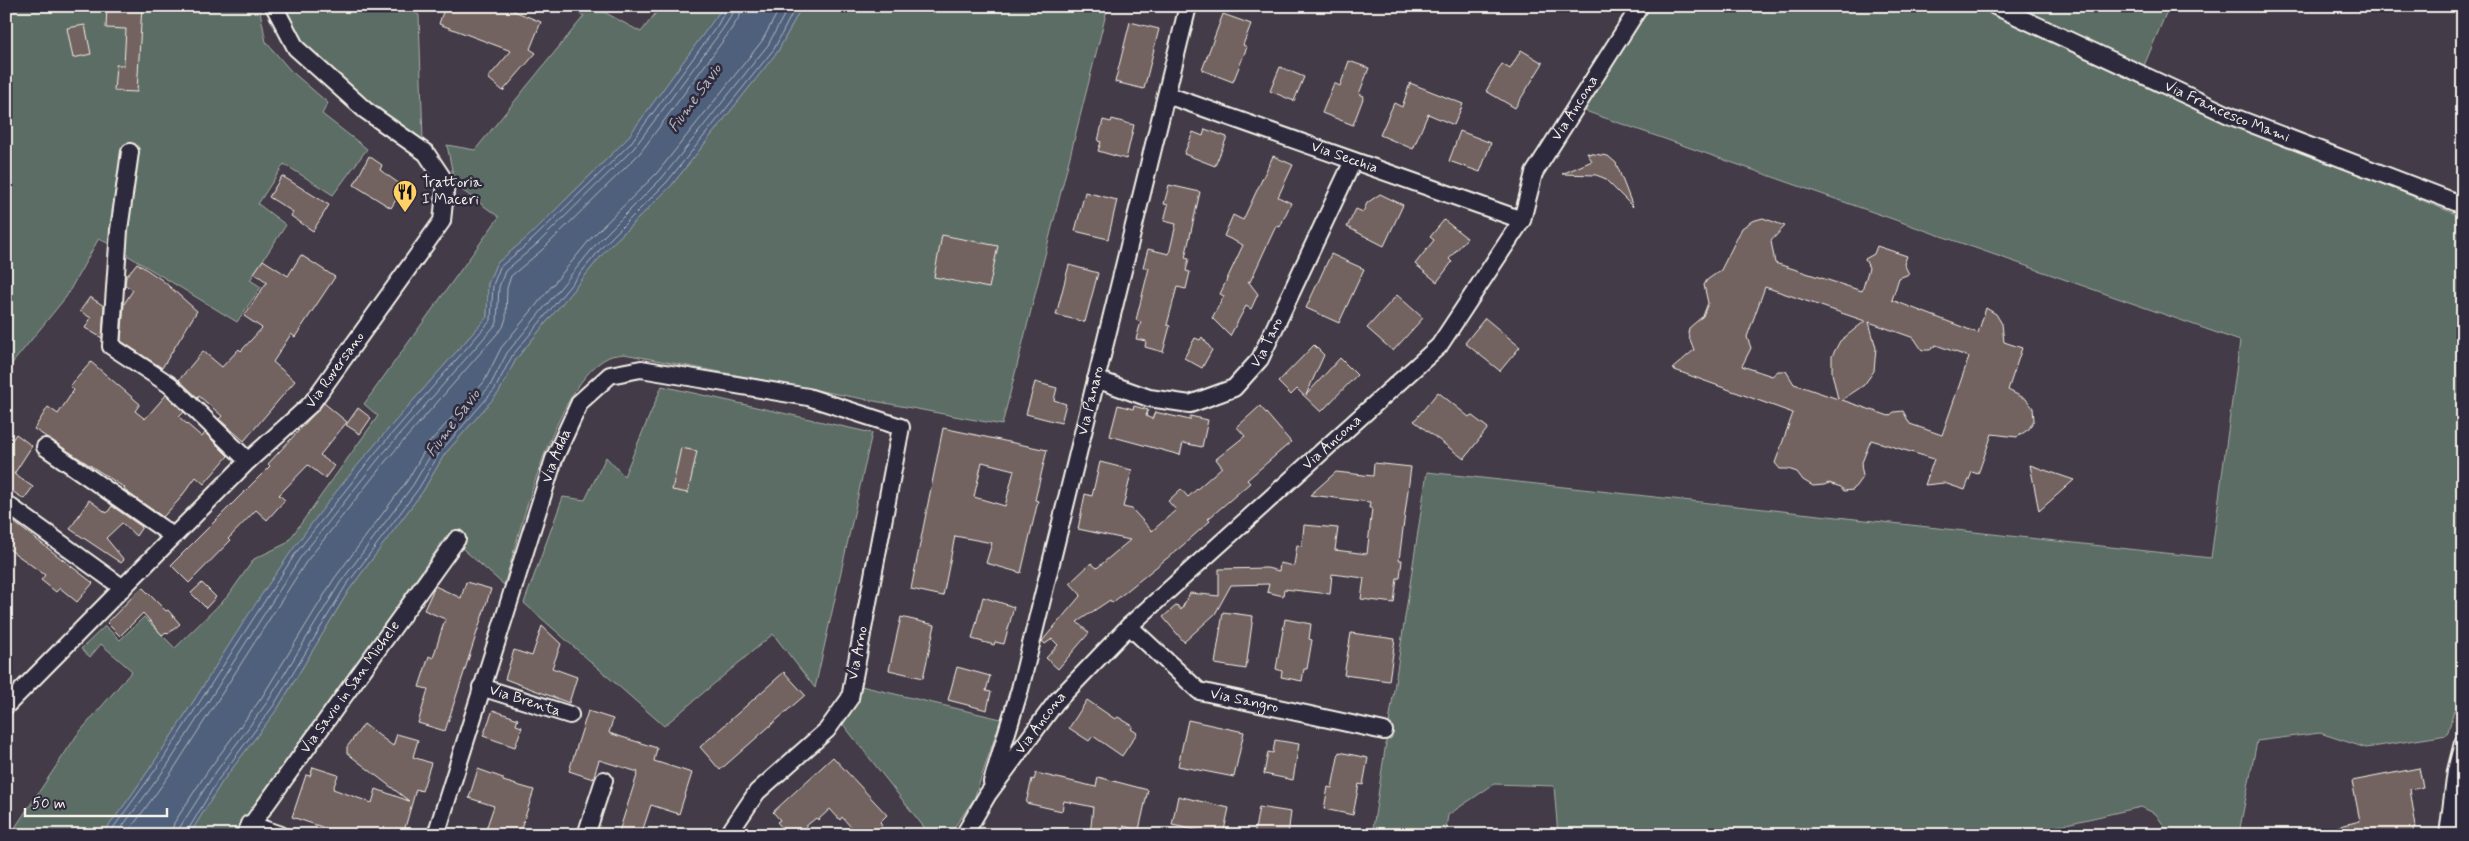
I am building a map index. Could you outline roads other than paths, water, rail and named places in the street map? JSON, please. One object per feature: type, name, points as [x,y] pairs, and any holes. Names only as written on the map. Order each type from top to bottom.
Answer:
[{"type":"street","name":"Via Roversano","points":[[6,706],[248,461],[310,404],[442,220],[446,183],[426,153],[365,110],[296,48],[274,6]]},
{"type":"street","name":"Via Panaro","points":[[988,794],[1020,689],[1188,6]]},
{"type":"street","name":"Via Ancona","points":[[964,835],[988,794],[1056,702],[1128,626],[1439,346],[1522,220],[1534,173],[1640,6]]},
{"type":"street","name":"Via Francesco Mami","points":[[1995,6],[2231,116],[2463,205]]},
{"type":"street","name":"Via Secchia","points":[[1166,95],[1522,220]]},
{"type":"street","points":[[130,152],[119,230],[111,346],[170,385],[248,461]]},
{"type":"street","name":"Via Taro","points":[[1096,380],[1149,398],[1190,404],[1234,388],[1260,359],[1353,161]]},
{"type":"street","name":"Via Adda","points":[[436,835],[554,459],[580,402],[610,375],[641,369],[808,397],[901,427]]},
{"type":"street","name":"Via Arno","points":[[728,835],[758,792],[827,730],[850,698],[901,427]]},
{"type":"street","points":[[45,447],[173,536]]},
{"type":"street","points":[[8,506],[123,588]]},
{"type":"street","name":"Via Savio in San Michele","points":[[247,830],[457,540]]},
{"type":"street","name":"Via Sangro","points":[[1128,626],[1199,691],[1384,731]]},
{"type":"street","name":"Via Brenta","points":[[481,687],[570,715]]},
{"type":"street","points":[[2448,835],[2456,770],[2463,743]]},
{"type":"street","points":[[586,835],[604,780]]},
{"type":"street","points":[[247,830],[281,835]]},
{"type":"water","name":"Fiume Savio","points":[[724,6],[802,6],[778,51],[671,186],[607,249],[516,359],[499,392],[444,455],[423,491],[349,590],[278,708],[222,782],[189,835],[102,835],[152,766],[243,622],[313,521],[386,432],[487,317],[488,284],[496,264],[529,236],[626,140]]},
{"type":"place","name":"Trattoria I Maceri","points":[[405,213]]}]
